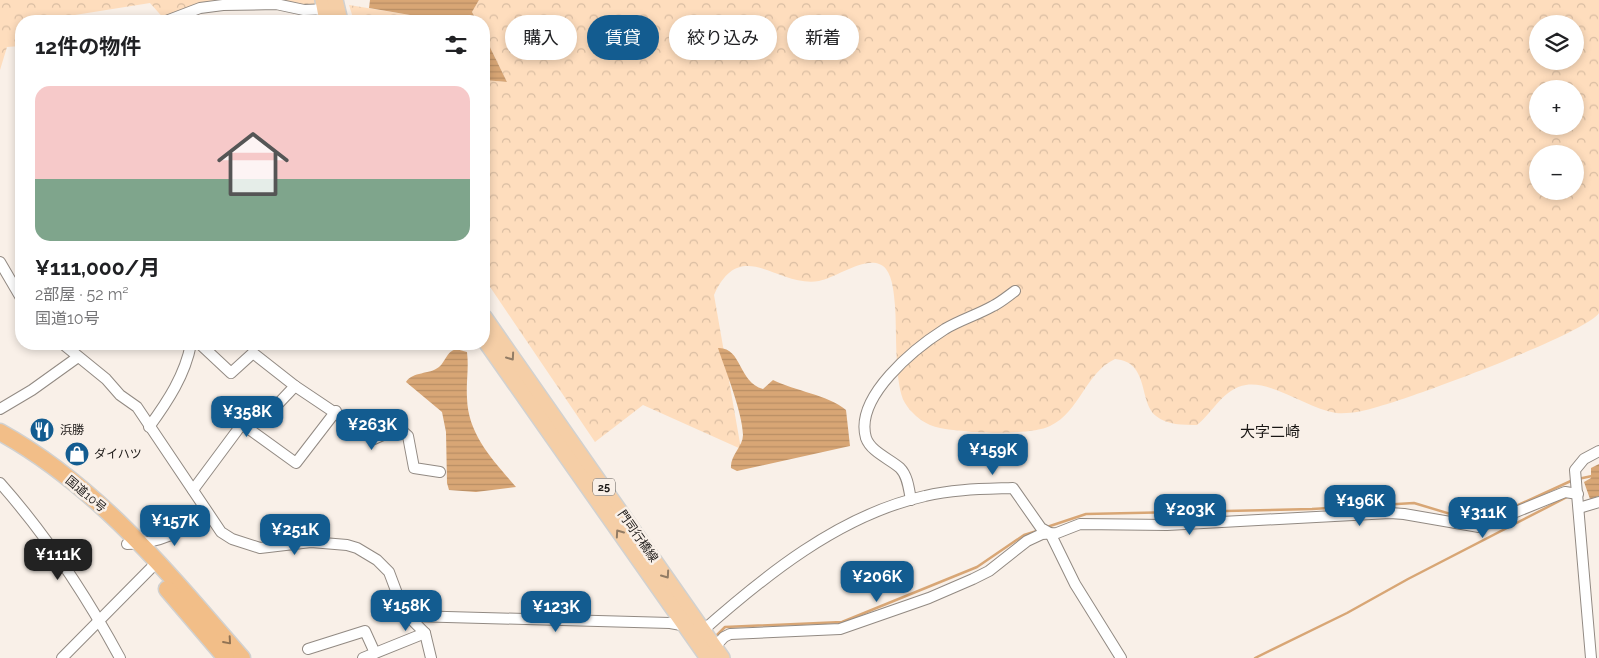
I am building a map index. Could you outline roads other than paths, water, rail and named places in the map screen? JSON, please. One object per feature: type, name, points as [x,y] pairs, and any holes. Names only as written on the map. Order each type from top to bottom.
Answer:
[{"type":"highway","name":"国道10号","points":[[0,432],[82,488],[242,658]]},
{"type":"highway","name":"国道10号","points":[[0,442],[28,458],[134,544]]},
{"type":"highway","name":"国道10号","points":[[154,565],[226,658]]},
{"type":"main road","name":"門司行橋線","points":[[490,325],[695,631]]},
{"type":"main road","name":"門司行橋線","points":[[490,348],[713,655]]},
{"type":"street","points":[[181,15],[200,8],[223,5],[276,4],[304,10],[331,10]]},
{"type":"street","points":[[0,262],[15,288]]},
{"type":"street","points":[[911,500],[904,474],[876,451],[867,440],[865,428],[870,404],[888,377],[930,339],[946,328],[993,306],[1015,291]]},
{"type":"street","points":[[70,350],[136,407],[221,532],[232,539],[260,548],[271,549],[311,542],[348,545],[357,548],[377,560],[389,572],[401,604],[424,633],[431,658]]},
{"type":"street","points":[[149,427],[182,376],[187,365],[190,350]]},
{"type":"street","points":[[206,350],[231,373],[253,354],[295,386],[374,439],[395,428],[403,430],[408,436],[414,468],[440,472]]},
{"type":"street","points":[[0,409],[32,390],[78,357]]},
{"type":"street","points":[[193,490],[242,424],[277,405],[295,386]]},
{"type":"street","points":[[242,424],[296,463],[336,412]]},
{"type":"street","points":[[1591,658],[1575,470],[1584,459],[1599,451]]},
{"type":"street","points":[[0,483],[37,529],[99,620],[120,658]]},
{"type":"street","points":[[411,616],[670,623],[695,631],[820,542],[871,514],[926,496],[1013,488],[1041,528],[1050,534],[1075,584],[1121,658]]},
{"type":"street","points":[[713,655],[724,637],[730,634],[840,629],[859,624],[973,579],[989,570],[1026,541],[1080,524],[1167,524],[1390,513],[1479,527],[1566,492],[1578,494]]},
{"type":"street","points":[[1579,508],[1599,502]]},
{"type":"street","points":[[134,544],[188,528],[206,511]]},
{"type":"street","points":[[62,658],[154,565]]},
{"type":"street","points":[[308,649],[365,631],[375,653]]},
{"type":"street","points":[[363,658],[424,633]]},
{"type":"waterway","points":[[1578,479],[1592,476]]},
{"type":"waterway","points":[[1505,511],[1573,480]]},
{"type":"waterway","points":[[1255,658],[1347,613],[1408,579],[1569,496]]},
{"type":"waterway","points":[[1047,527],[1086,514],[1312,509],[1414,503],[1477,522],[1486,519]]},
{"type":"waterway","points":[[714,638],[725,627],[842,622],[977,567],[1024,535],[1040,530]]},
{"type":"place","name":"浜勝","points":[[42,430]]},
{"type":"place","name":"ダイハツ","points":[[77,454]]},
{"type":"district","name":"大字二崎","points":[[1270,432]]}]
